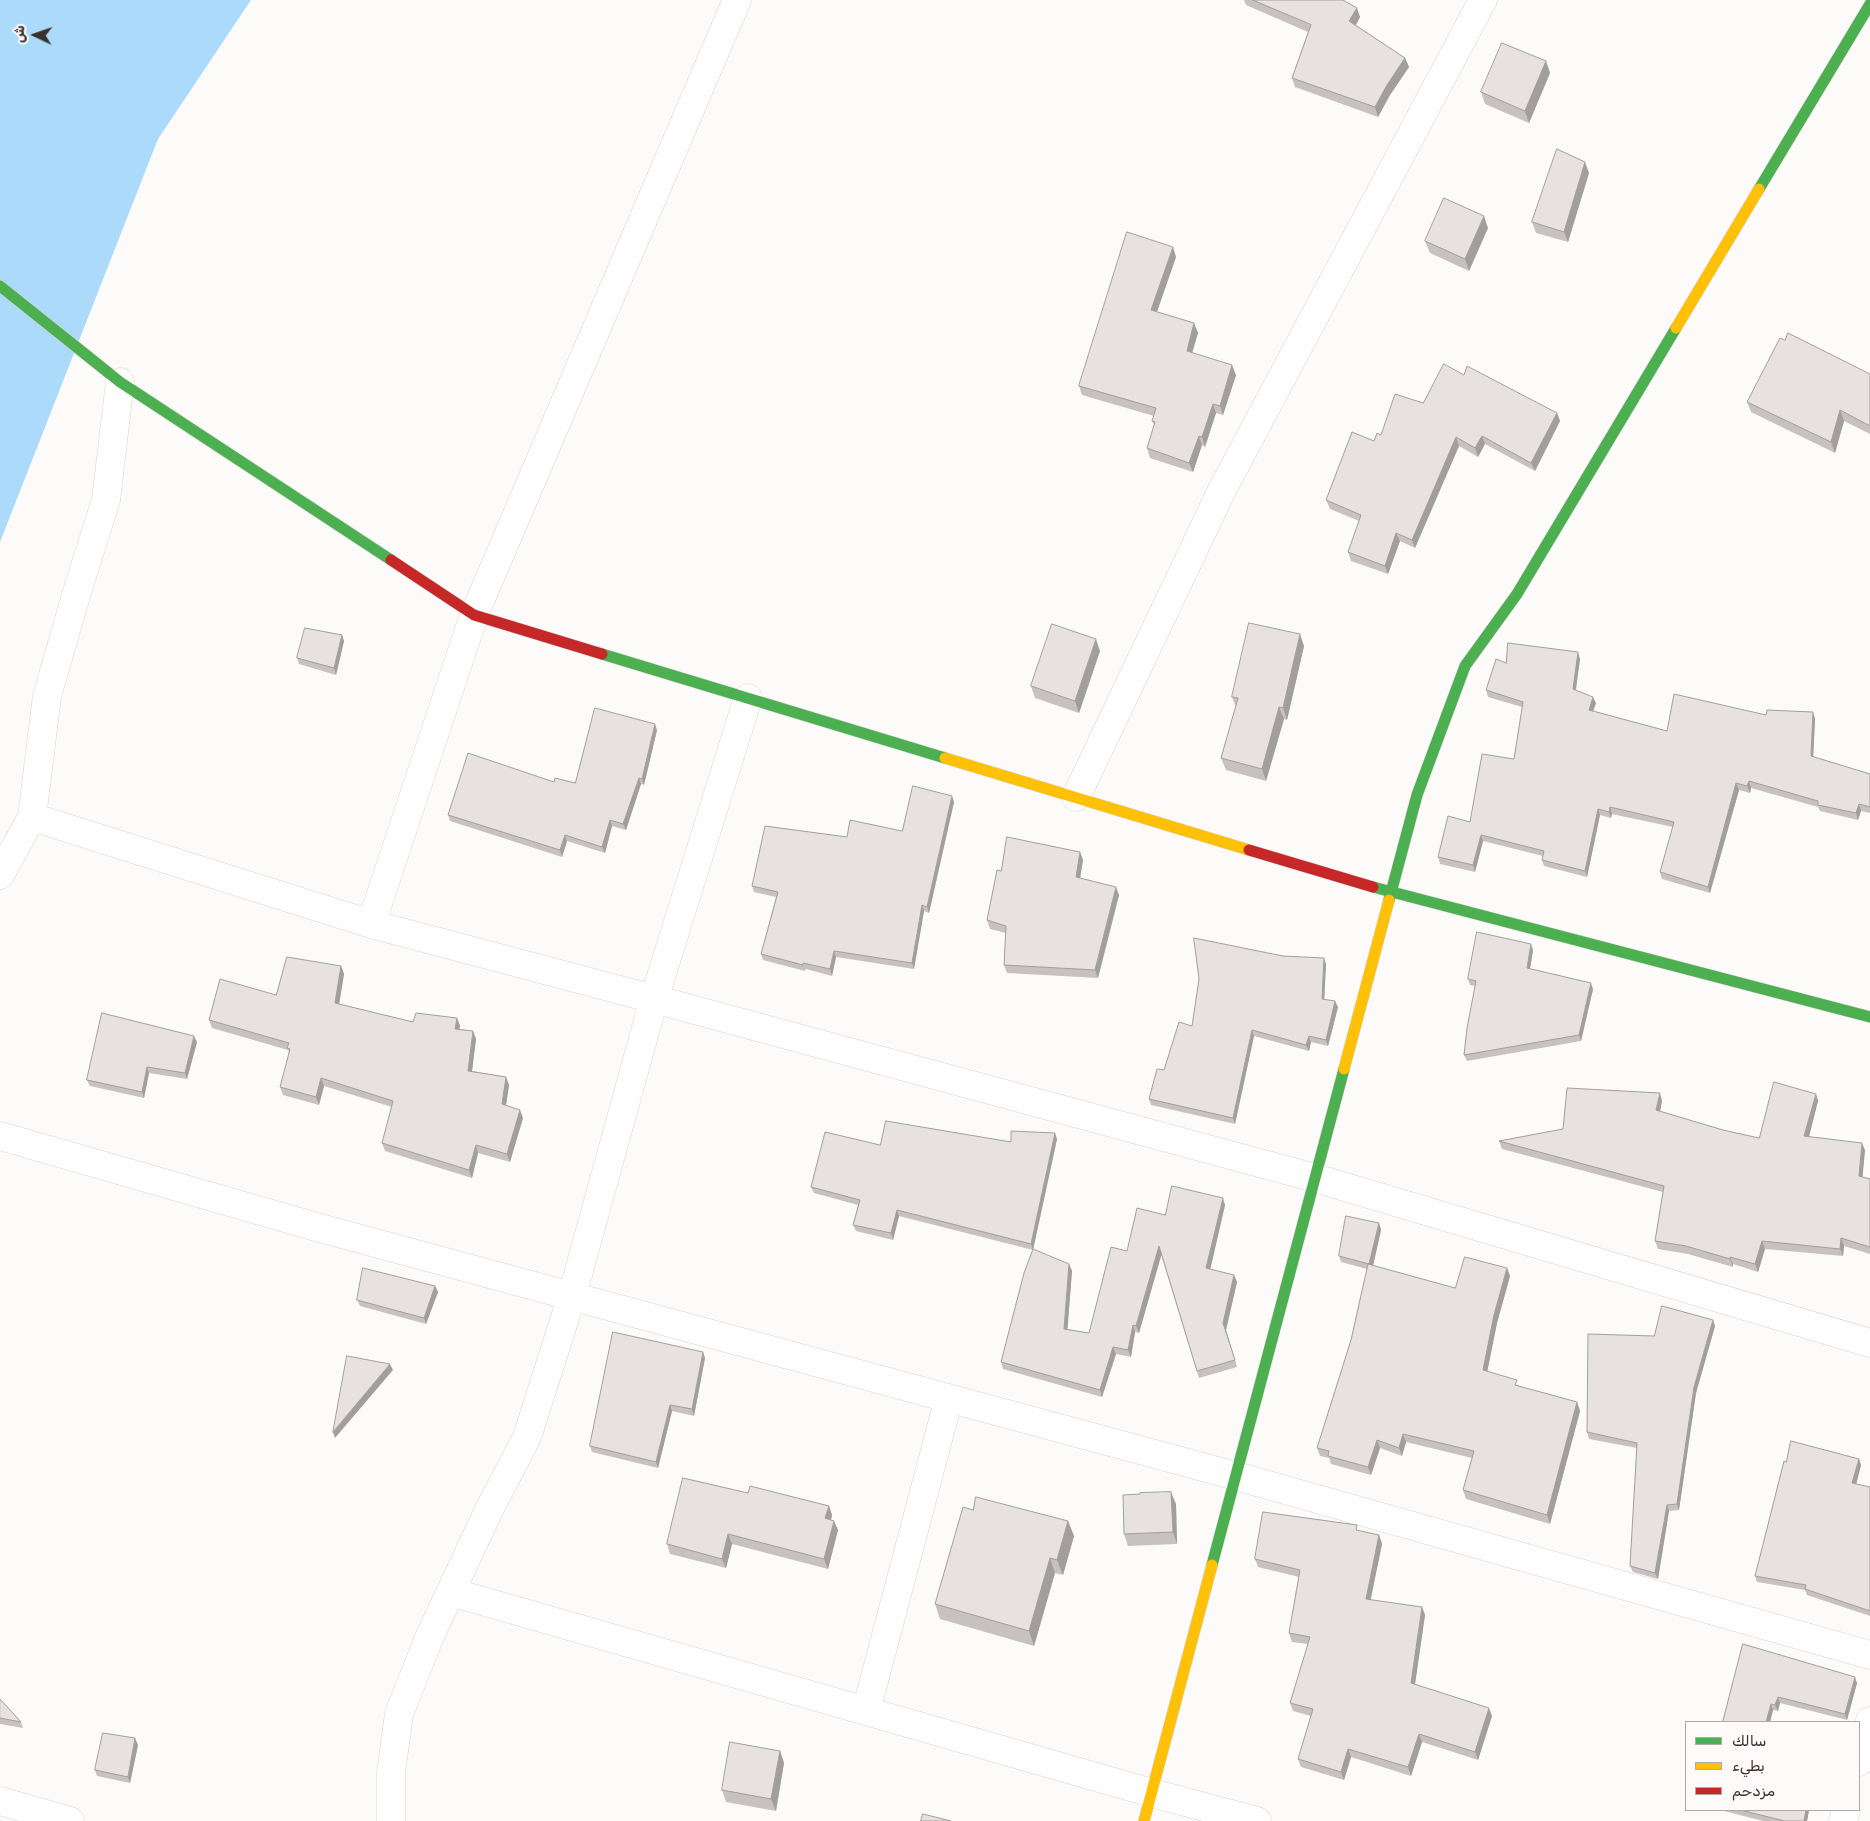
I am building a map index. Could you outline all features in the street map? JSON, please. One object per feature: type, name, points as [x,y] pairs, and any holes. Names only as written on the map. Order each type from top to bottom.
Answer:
[{"type":"street","points":[[371,924],[474,615],[737,0]]},
{"type":"street","points":[[1076,798],[1221,492],[1483,0]]},
{"type":"street","points":[[1144,1821],[1417,796],[1466,666],[1517,594],[1870,4]]},
{"type":"street","points":[[0,286],[120,382],[474,615],[1391,893],[1870,1017]]},
{"type":"street","points":[[0,875],[32,817],[47,696],[106,500],[120,382]]},
{"type":"street","points":[[391,1821],[391,1773],[399,1714],[451,1592],[489,1510],[527,1436],[572,1296],[654,999],[748,698]]},
{"type":"street","points":[[32,817],[371,924],[1315,1178],[1870,1343]]},
{"type":"street","points":[[0,1136],[311,1226],[1236,1476],[1870,1656]]},
{"type":"street","points":[[866,1711],[949,1398]]},
{"type":"street","points":[[451,1592],[1152,1793],[1257,1821]]},
{"type":"street","points":[[1860,1758],[1870,1721]]},
{"type":"street","points":[[0,1800],[70,1821]]},
{"type":"water","points":[[0,0],[251,0],[158,139],[0,542]]},
{"type":"building","points":[[1253,0],[1343,0],[1357,8],[1349,21],[1405,58],[1375,107],[1292,78],[1311,25]]},
{"type":"building","points":[[1502,43],[1546,61],[1525,111],[1481,92]]},
{"type":"building","points":[[1557,149],[1585,162],[1564,232],[1532,222]]},
{"type":"building","points":[[1444,198],[1484,216],[1465,259],[1425,241]]},
{"type":"building","points":[[1127,232],[1173,247],[1151,310],[1194,323],[1187,351],[1232,365],[1220,406],[1213,404],[1202,437],[1199,436],[1189,463],[1147,448],[1155,422],[1152,421],[1156,408],[1079,386]]},
{"type":"building","points":[[1788,333],[1870,374],[1870,426],[1840,410],[1831,442],[1747,402],[1780,338],[1785,340]]},
{"type":"building","points":[[1444,364],[1464,375],[1467,366],[1557,413],[1531,463],[1482,436],[1475,448],[1456,437],[1412,540],[1396,533],[1385,566],[1348,552],[1361,515],[1326,500],[1352,432],[1374,441],[1377,433],[1381,435],[1395,394],[1423,403]]},
{"type":"building","points":[[1249,623],[1300,634],[1283,708],[1279,707],[1262,769],[1221,758],[1238,698],[1232,697]]},
{"type":"building","points":[[1052,624],[1096,639],[1075,701],[1031,686]]},
{"type":"building","points":[[305,628],[342,635],[334,668],[297,658]]},
{"type":"building","points":[[1508,643],[1578,652],[1573,689],[1593,697],[1589,710],[1667,731],[1674,694],[1766,715],[1767,710],[1813,712],[1811,756],[1870,774],[1870,807],[1859,804],[1856,813],[1818,805],[1818,801],[1749,781],[1747,786],[1736,783],[1708,887],[1660,872],[1674,822],[1610,807],[1609,812],[1598,809],[1585,871],[1542,860],[1544,851],[1481,835],[1473,865],[1438,857],[1448,816],[1470,822],[1482,754],[1514,759],[1523,702],[1486,690],[1496,659],[1506,663]]},
{"type":"building","points":[[595,708],[655,724],[642,779],[639,778],[623,824],[610,820],[602,847],[565,835],[560,850],[448,815],[468,753],[554,782],[555,778],[575,783]]},
{"type":"building","points":[[913,786],[952,796],[927,907],[922,905],[912,963],[834,951],[830,969],[803,963],[803,965],[761,954],[778,892],[752,886],[765,826],[847,837],[850,820],[902,831]]},
{"type":"building","points":[[1007,837],[1080,852],[1076,877],[1116,887],[1095,970],[1004,965],[1006,926],[987,920],[997,870],[1001,871]]},
{"type":"building","points":[[1477,932],[1531,944],[1527,968],[1591,983],[1579,1035],[1464,1055],[1476,981],[1468,979]]},
{"type":"building","points":[[1194,938],[1283,956],[1324,958],[1322,999],[1335,1001],[1326,1040],[1309,1036],[1306,1045],[1252,1030],[1233,1118],[1149,1099],[1157,1069],[1164,1070],[1179,1022],[1192,1026],[1199,979]]},
{"type":"building","points":[[287,957],[341,966],[335,1003],[413,1022],[416,1013],[457,1018],[455,1029],[473,1031],[468,1071],[506,1077],[502,1104],[520,1110],[507,1154],[476,1145],[469,1170],[382,1143],[393,1101],[321,1078],[316,1097],[280,1087],[290,1049],[287,1048],[289,1043],[209,1020],[220,979],[276,995]]},
{"type":"building","points":[[102,1013],[194,1036],[185,1073],[147,1067],[142,1092],[87,1080]]},
{"type":"building","points":[[1774,1082],[1816,1094],[1804,1136],[1862,1143],[1859,1176],[1870,1179],[1870,1247],[1841,1238],[1840,1249],[1762,1241],[1755,1264],[1686,1246],[1655,1241],[1664,1186],[1499,1141],[1563,1129],[1567,1088],[1660,1093],[1656,1110],[1723,1130],[1759,1138]]},
{"type":"building","points":[[886,1121],[1011,1142],[1011,1131],[1055,1133],[1031,1244],[897,1210],[891,1233],[853,1225],[860,1200],[811,1187],[825,1132],[880,1145]]},
{"type":"building","points":[[1172,1186],[1223,1198],[1206,1268],[1234,1275],[1223,1323],[1235,1360],[1197,1371],[1159,1246],[1136,1326],[1133,1325],[1128,1350],[1113,1347],[1100,1390],[1001,1362],[1024,1273],[1033,1249],[1069,1264],[1064,1329],[1089,1333],[1111,1247],[1127,1251],[1137,1208],[1165,1215]]},
{"type":"building","points":[[1346,1216],[1379,1223],[1369,1264],[1339,1256]]},
{"type":"building","points":[[1465,1257],[1507,1268],[1494,1315],[1483,1370],[1517,1380],[1515,1385],[1577,1402],[1547,1515],[1463,1490],[1474,1451],[1403,1434],[1399,1448],[1377,1440],[1368,1467],[1328,1456],[1329,1451],[1317,1448],[1351,1340],[1368,1264],[1455,1288]]},
{"type":"building","points":[[363,1268],[435,1286],[424,1318],[357,1300]]},
{"type":"building","points":[[1662,1306],[1713,1320],[1694,1387],[1677,1504],[1667,1505],[1655,1573],[1630,1566],[1637,1443],[1587,1432],[1588,1334],[1654,1336]]},
{"type":"building","points":[[613,1332],[703,1352],[692,1409],[670,1405],[656,1462],[590,1446]]},
{"type":"building","points":[[347,1356],[390,1364],[333,1432]]},
{"type":"building","points":[[1791,1441],[1859,1459],[1852,1483],[1870,1487],[1870,1611],[1805,1589],[1806,1585],[1755,1576],[1784,1461],[1786,1462]]},
{"type":"building","points":[[683,1478],[748,1493],[750,1486],[829,1506],[825,1518],[834,1521],[824,1559],[728,1534],[722,1559],[667,1544]]},
{"type":"building","points":[[1171,1492],[1173,1532],[1124,1534],[1123,1495]]},
{"type":"building","points":[[976,1497],[1068,1521],[1057,1560],[1050,1558],[1029,1631],[935,1604],[963,1507],[973,1510]]},
{"type":"building","points":[[1263,1512],[1357,1525],[1356,1530],[1379,1535],[1366,1599],[1422,1607],[1411,1683],[1489,1708],[1475,1752],[1419,1734],[1408,1767],[1348,1749],[1341,1772],[1298,1759],[1313,1709],[1290,1703],[1310,1637],[1289,1633],[1300,1570],[1255,1559]]},
{"type":"building","points":[[1743,1644],[1855,1677],[1845,1714],[1778,1697],[1775,1705],[1771,1704],[1766,1721],[1723,1721]]},
{"type":"building","points":[[0,1699],[21,1722],[0,1718]]},
{"type":"building","points":[[103,1733],[135,1738],[128,1777],[95,1770]]},
{"type":"building","points":[[730,1742],[780,1751],[771,1799],[722,1790]]},
{"type":"building","points":[[1745,1811],[1806,1811],[1804,1821],[1785,1821]]},
{"type":"building","points":[[923,1814],[951,1821],[921,1821]]},
{"type":"traffic: fast","points":[[1759,189],[1870,4]]},
{"type":"traffic: fast","points":[[0,286],[120,382],[391,560]]},
{"type":"traffic: fast","points":[[1389,900],[1417,795],[1465,666],[1517,594],[1676,328]]},
{"type":"traffic: fast","points":[[602,654],[945,758]]},
{"type":"traffic: fast","points":[[1373,887],[1870,1017]]},
{"type":"traffic: fast","points":[[1212,1565],[1344,1069]]},
{"type":"traffic: slow","points":[[1676,328],[1759,189]]},
{"type":"traffic: slow","points":[[945,758],[1249,850]]},
{"type":"traffic: slow","points":[[1344,1069],[1389,900]]},
{"type":"traffic: slow","points":[[1144,1821],[1212,1565]]},
{"type":"traffic: jam","points":[[391,560],[474,615],[602,654]]},
{"type":"traffic: jam","points":[[1249,850],[1373,887]]}]
